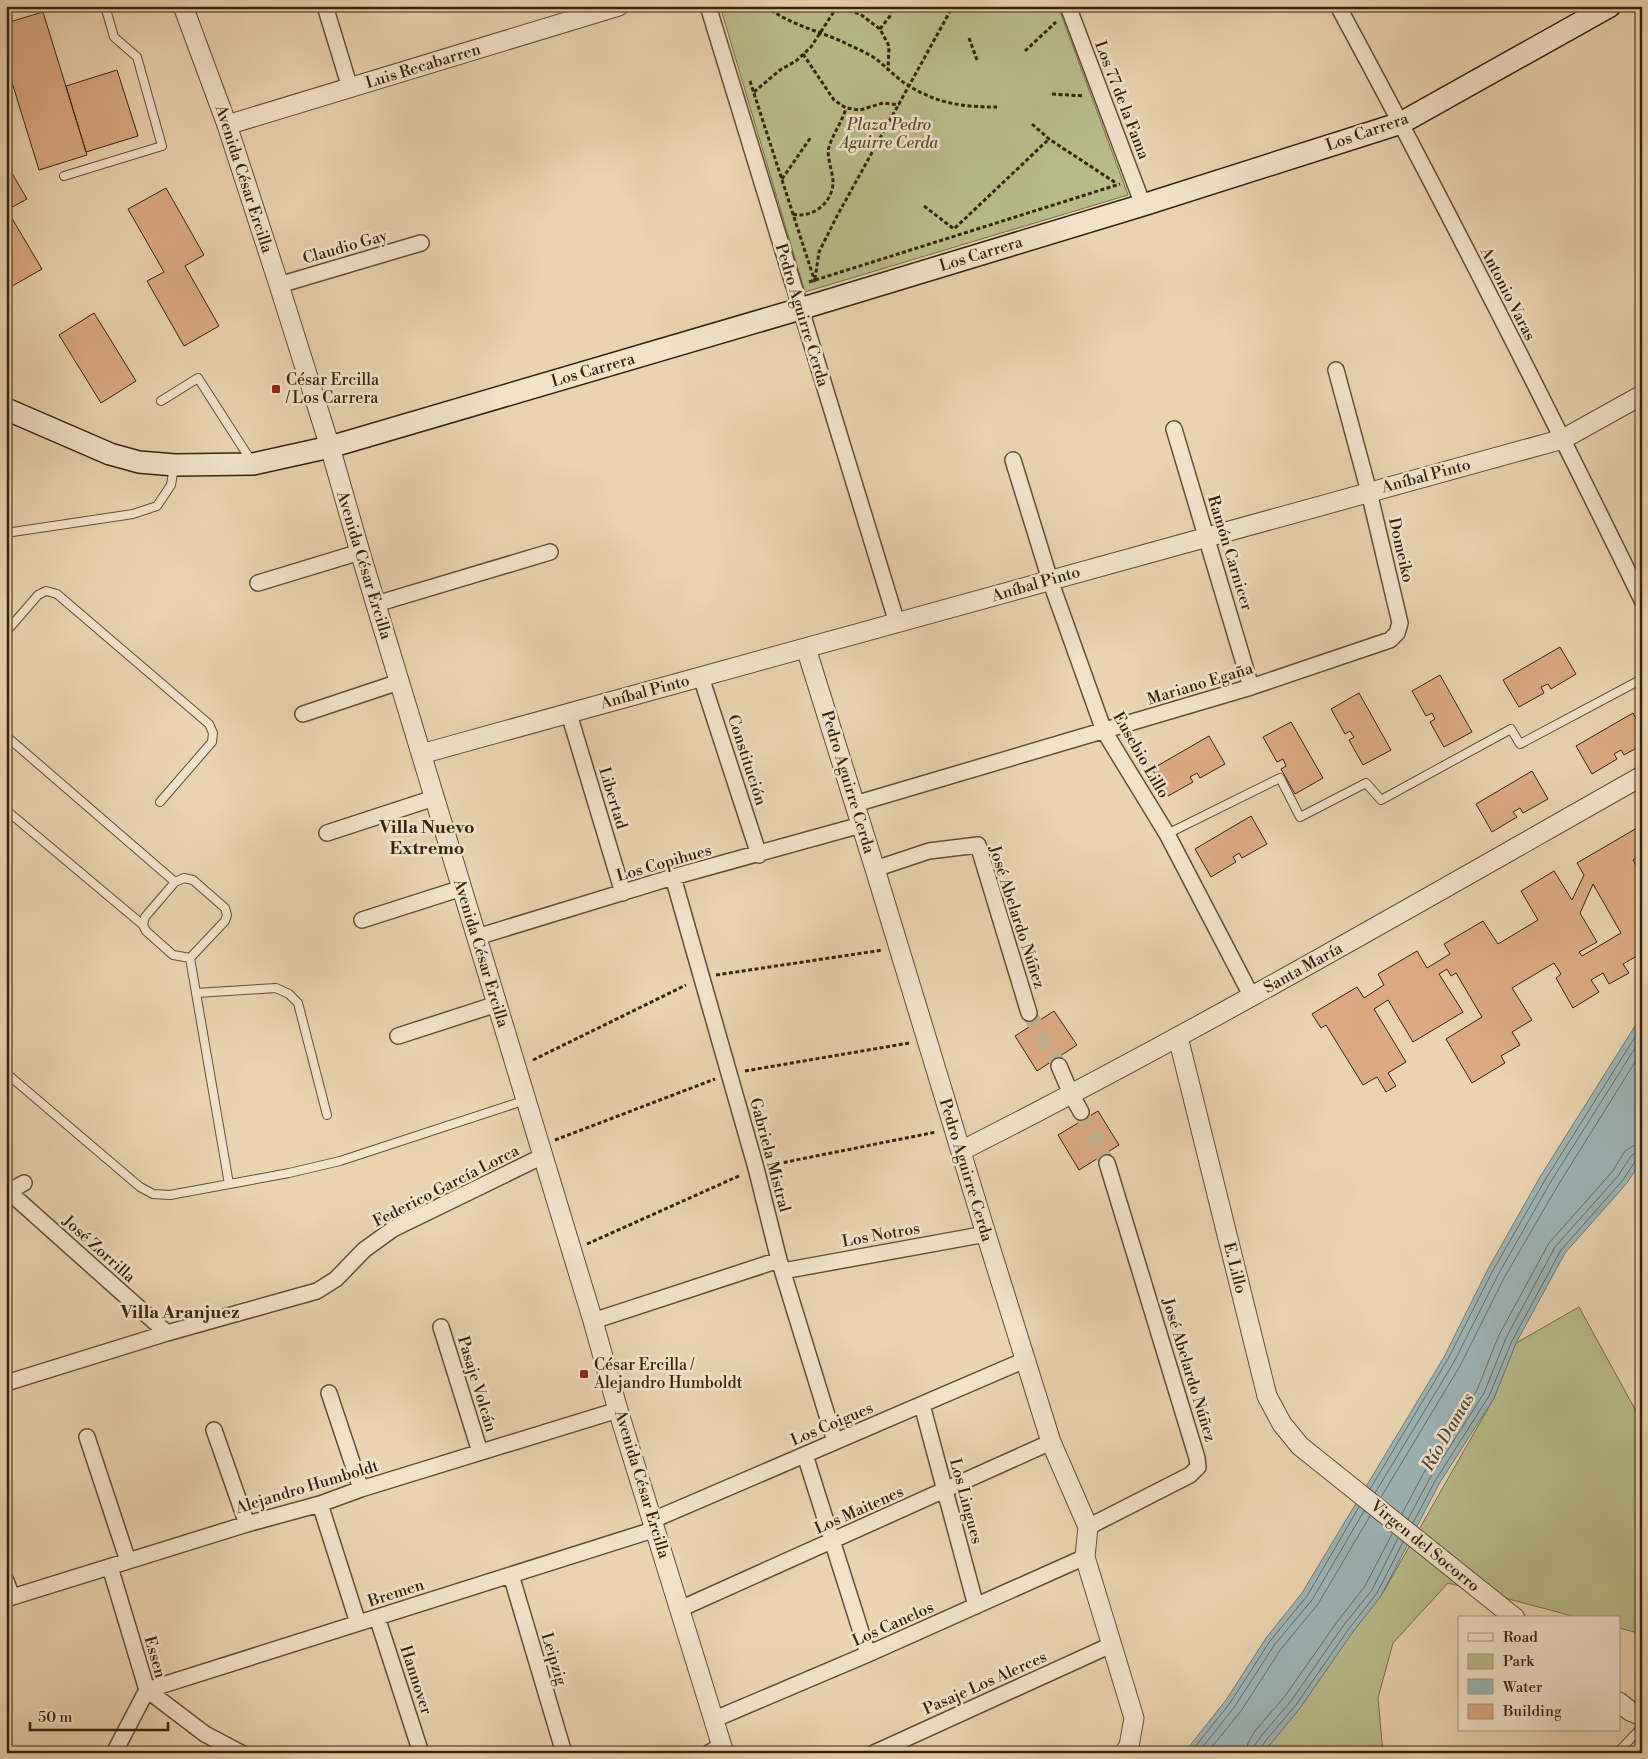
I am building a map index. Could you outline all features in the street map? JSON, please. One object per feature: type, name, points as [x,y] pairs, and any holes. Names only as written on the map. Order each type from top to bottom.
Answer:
[{"type":"main road","name":"Los Carrera","points":[[6,409],[110,454],[139,462],[175,465],[253,464],[330,447],[800,309],[1143,205],[1401,123],[1610,6]]},
{"type":"street","name":"Avenida César Ercilla","points":[[183,6],[227,125],[330,447],[399,682],[593,1321],[618,1410],[715,1719],[718,1750]]},
{"type":"street","name":"Avenida César Ercilla","points":[[192,6],[206,69]]},
{"type":"street","points":[[325,6],[350,88]]},
{"type":"street","name":"Luis Recabarren","points":[[227,125],[620,6]]},
{"type":"street","name":"Pedro Aguirre Cerda","points":[[708,6],[897,623]]},
{"type":"street","name":"Los 77 de la Fama","points":[[1068,6],[1126,182],[1143,205]]},
{"type":"street","name":"Antonio Varas","points":[[1338,6],[1401,123],[1563,439],[1642,600]]},
{"type":"street","name":"Claudio Gay","points":[[279,285],[421,243]]},
{"type":"street","name":"Domeiko","points":[[1336,370],[1369,492],[1400,623]]},
{"type":"street","name":"Aníbal Pinto","points":[[421,754],[1563,439],[1642,394]]},
{"type":"street","name":"Ramón Carnicer","points":[[1174,429],[1251,687]]},
{"type":"street","name":"Eusebio Lillo","points":[[1013,460],[1050,580],[1104,731],[1167,834],[1252,997]]},
{"type":"street","points":[[258,583],[360,552]]},
{"type":"street","points":[[376,604],[550,552]]},
{"type":"street","name":"Mariano Egaña","points":[[855,804],[1251,687],[1390,640],[1397,633],[1400,623]]},
{"type":"street","name":"Pedro Aguirre Cerda","points":[[806,648],[1051,1442],[1088,1527],[1085,1558],[1134,1718],[1129,1746],[1124,1753]]},
{"type":"street","name":"Constitución","points":[[701,677],[759,855]]},
{"type":"street","points":[[302,714],[399,682]]},
{"type":"street","name":"Libertad","points":[[569,714],[623,894]]},
{"type":"street","name":"Santa María","points":[[961,1151],[1252,997],[1642,776]]},
{"type":"street","points":[[327,832],[434,798]]},
{"type":"street","name":"Los Copihues","points":[[477,937],[673,878],[861,825]]},
{"type":"street","name":"José Abelardo Núñez","points":[[875,869],[930,851],[978,845],[1029,1013]]},
{"type":"street","name":"Gabriela Mistral","points":[[673,878],[753,1159],[781,1265],[835,1441]]},
{"type":"street","points":[[362,920],[462,888]]},
{"type":"street","points":[[398,1036],[497,1004]]},
{"type":"street","name":"E. Lillo","points":[[1178,1037],[1267,1396],[1282,1424],[1300,1446],[1335,1474]]},
{"type":"street","points":[[1059,1066],[1081,1112]]},
{"type":"street","name":"Federico García Lorca","points":[[6,1383],[167,1333],[317,1291],[336,1279],[364,1250],[393,1229],[543,1156]]},
{"type":"street","name":"José Abelardo Núñez","points":[[1088,1527],[1190,1475],[1198,1467],[1194,1448],[1107,1163]]},
{"type":"street","name":"José Zorrilla","points":[[24,1183],[7,1192],[167,1333]]},
{"type":"street","name":"Los Notros","points":[[593,1321],[781,1265],[986,1234]]},
{"type":"street","name":"Pasaje Volcán","points":[[441,1327],[480,1452]]},
{"type":"street","name":"Los Coigues","points":[[655,1524],[805,1454],[1026,1360]]},
{"type":"street","points":[[329,1393],[361,1489]]},
{"type":"street","name":"Los Lingues","points":[[922,1405],[976,1606]]},
{"type":"street","name":"Alejandro Humboldt","points":[[9,1598],[246,1524],[320,1504],[361,1489],[618,1410]]},
{"type":"street","points":[[214,1430],[246,1524]]},
{"type":"street","points":[[88,1437],[128,1561]]},
{"type":"street","name":"Los Maitenes","points":[[680,1609],[1051,1442]]},
{"type":"street","points":[[805,1454],[868,1654]]},
{"type":"street","name":"Virgen del Socorro","points":[[1335,1474],[1513,1616]]},
{"type":"street","points":[[320,1504],[358,1623]]},
{"type":"street","name":"Bremen","points":[[146,1690],[511,1575],[655,1524]]},
{"type":"street","name":"Los Canelos","points":[[715,1719],[1085,1558]]},
{"type":"street","name":"Essen","points":[[110,1567],[146,1690],[114,1753]]},
{"type":"street","name":"Leipzig","points":[[511,1575],[564,1753]]},
{"type":"street","points":[[6,1581],[9,1598]]},
{"type":"street","name":"Hannover","points":[[377,1617],[421,1753]]},
{"type":"street","name":"Pasaje Los Alerces","points":[[874,1753],[1111,1645]]},
{"type":"street","points":[[146,1690],[205,1734],[241,1753]]},
{"type":"street","points":[[1620,1703],[1630,1711],[1642,1716]]},
{"type":"lane","points":[[64,176],[162,146],[137,57],[114,37],[105,6]]},
{"type":"lane","points":[[161,401],[198,378],[253,464]]},
{"type":"lane","points":[[6,533],[133,514],[157,506],[171,485],[175,465]]},
{"type":"lane","points":[[6,632],[38,595],[46,591],[57,594],[210,724],[213,733],[212,742],[160,802]]},
{"type":"lane","points":[[1167,834],[1280,778],[1300,817],[1366,783],[1381,800],[1511,729],[1520,744],[1642,678]]},
{"type":"lane","points":[[6,736],[174,882]]},
{"type":"lane","points":[[6,810],[143,925],[146,931],[173,955],[190,958]]},
{"type":"lane","points":[[143,925],[145,917],[174,882],[184,878],[193,880],[225,908],[227,915],[225,921],[190,958]]},
{"type":"lane","points":[[190,958],[229,1184]]},
{"type":"lane","points":[[196,993],[276,988],[289,994],[298,1003],[327,1115]]},
{"type":"lane","points":[[6,1073],[140,1187],[153,1194],[170,1195],[340,1161],[526,1100]]},
{"type":"lane","points":[[1617,1753],[1642,1727]]},
{"type":"path","points":[[766,6],[779,17],[848,44],[876,59],[908,86],[934,98],[954,105],[997,107]]},
{"type":"path","points":[[829,6],[833,13]]},
{"type":"path","points":[[880,29],[890,16],[892,6]]},
{"type":"path","points":[[815,280],[819,252],[837,216],[953,6]]},
{"type":"path","points":[[754,92],[780,70],[796,61],[811,47],[833,13],[843,9],[860,14],[880,29],[889,46],[888,71]]},
{"type":"path","points":[[1025,51],[1056,22]]},
{"type":"path","points":[[969,38],[977,60]]},
{"type":"path","points":[[803,54],[834,100],[846,108],[860,110],[883,103],[899,106]]},
{"type":"path","points":[[748,73],[822,302]]},
{"type":"path","points":[[1052,94],[1084,96]]},
{"type":"path","points":[[793,214],[800,216],[818,211],[829,198],[833,184],[828,149],[846,108]]},
{"type":"path","points":[[1032,124],[1049,139],[1126,182]]},
{"type":"path","points":[[782,179],[811,137]]},
{"type":"path","points":[[951,238],[954,229],[1049,139]]},
{"type":"path","points":[[794,287],[1126,182]]},
{"type":"path","points":[[924,206],[954,229]]},
{"type":"green space","name":"Plaza Pedro Aguirre Cerda","points":[[720,6],[1058,6],[1128,195],[805,292]]},
{"type":"green space","points":[[1579,1307],[1642,1422],[1642,1634],[1620,1628],[1620,1616],[1572,1616],[1448,1583],[1393,1643],[1378,1698],[1383,1753],[1263,1753],[1300,1708],[1352,1633],[1381,1596],[1494,1398],[1516,1343]]},
{"type":"water","name":"Río Damas","points":[[1642,1019],[1642,1160],[1627,1183],[1565,1253],[1516,1343],[1494,1398],[1439,1484],[1381,1596],[1352,1633],[1300,1708],[1263,1753],[1184,1753],[1226,1700],[1266,1638],[1302,1593],[1444,1357],[1488,1269],[1540,1177],[1635,1026]]},
{"type":"building","points":[[43,12],[87,155],[39,170],[6,63],[6,23]]},
{"type":"building","points":[[117,70],[138,136],[86,152],[66,86]]},
{"type":"building","points":[[6,163],[27,199],[7,210],[42,269],[7,289]]},
{"type":"building","points":[[166,188],[204,255],[185,266],[219,326],[184,346],[147,281],[164,272],[128,209]]},
{"type":"building","points":[[94,313],[136,381],[101,403],[59,335]]},
{"type":"building","points":[[1560,647],[1576,674],[1551,689],[1548,684],[1541,687],[1544,693],[1519,707],[1503,680]]},
{"type":"building","points":[[1440,675],[1472,732],[1444,747],[1430,722],[1435,719],[1432,713],[1426,716],[1412,691]]},
{"type":"building","points":[[1359,693],[1391,750],[1363,765],[1349,740],[1354,737],[1350,731],[1345,734],[1331,709]]},
{"type":"building","points":[[1633,713],[1642,729],[1642,745],[1624,755],[1621,750],[1614,754],[1617,759],[1592,774],[1576,746]]},
{"type":"building","points":[[1291,722],[1323,778],[1295,794],[1281,769],[1286,766],[1283,759],[1277,762],[1263,737]]},
{"type":"building","points":[[1209,736],[1225,764],[1200,778],[1197,773],[1190,777],[1193,782],[1168,796],[1152,769]]},
{"type":"building","points":[[1532,771],[1548,799],[1523,813],[1520,808],[1513,812],[1517,817],[1492,832],[1476,804]]},
{"type":"building","points":[[1251,816],[1267,844],[1242,858],[1239,853],[1233,857],[1236,862],[1211,877],[1195,849]]},
{"type":"building","points":[[1642,825],[1642,855],[1633,860],[1642,875],[1642,953],[1623,964],[1629,973],[1609,984],[1603,973],[1591,980],[1599,992],[1573,1008],[1556,978],[1561,974],[1554,963],[1512,988],[1532,1020],[1512,1032],[1520,1045],[1501,1056],[1505,1063],[1472,1083],[1446,1039],[1482,1017],[1456,973],[1451,976],[1447,969],[1439,974],[1463,1012],[1413,1042],[1388,1000],[1374,1009],[1406,1062],[1388,1073],[1396,1086],[1386,1092],[1377,1077],[1363,1085],[1326,1025],[1321,1028],[1312,1014],[1357,987],[1364,998],[1384,985],[1378,974],[1417,951],[1427,968],[1450,954],[1444,944],[1483,921],[1498,944],[1538,920],[1521,891],[1554,871],[1572,900],[1584,875],[1577,863]],"holes":[[[1593,884],[1621,933],[1582,956],[1579,952],[1597,942],[1580,913]]]},
{"type":"building","points":[[1054,1011],[1077,1045],[1037,1071],[1015,1036]]},
{"type":"building","points":[[1098,1111],[1119,1145],[1079,1170],[1058,1135]]},
{"type":"tunnel","points":[[1029,1013],[1059,1066]]},
{"type":"tunnel","points":[[1081,1112],[1107,1163]]},
{"type":"place","name":"César Ercilla / Los Carrera","points":[[276,389]]},
{"type":"place","name":"César Ercilla / Alejandro Humboldt","points":[[584,1374]]},
{"type":"district","name":"Villa Nuevo Extremo","points":[[427,838]]},
{"type":"district","name":"Villa Aranjuez","points":[[180,1312]]}]
